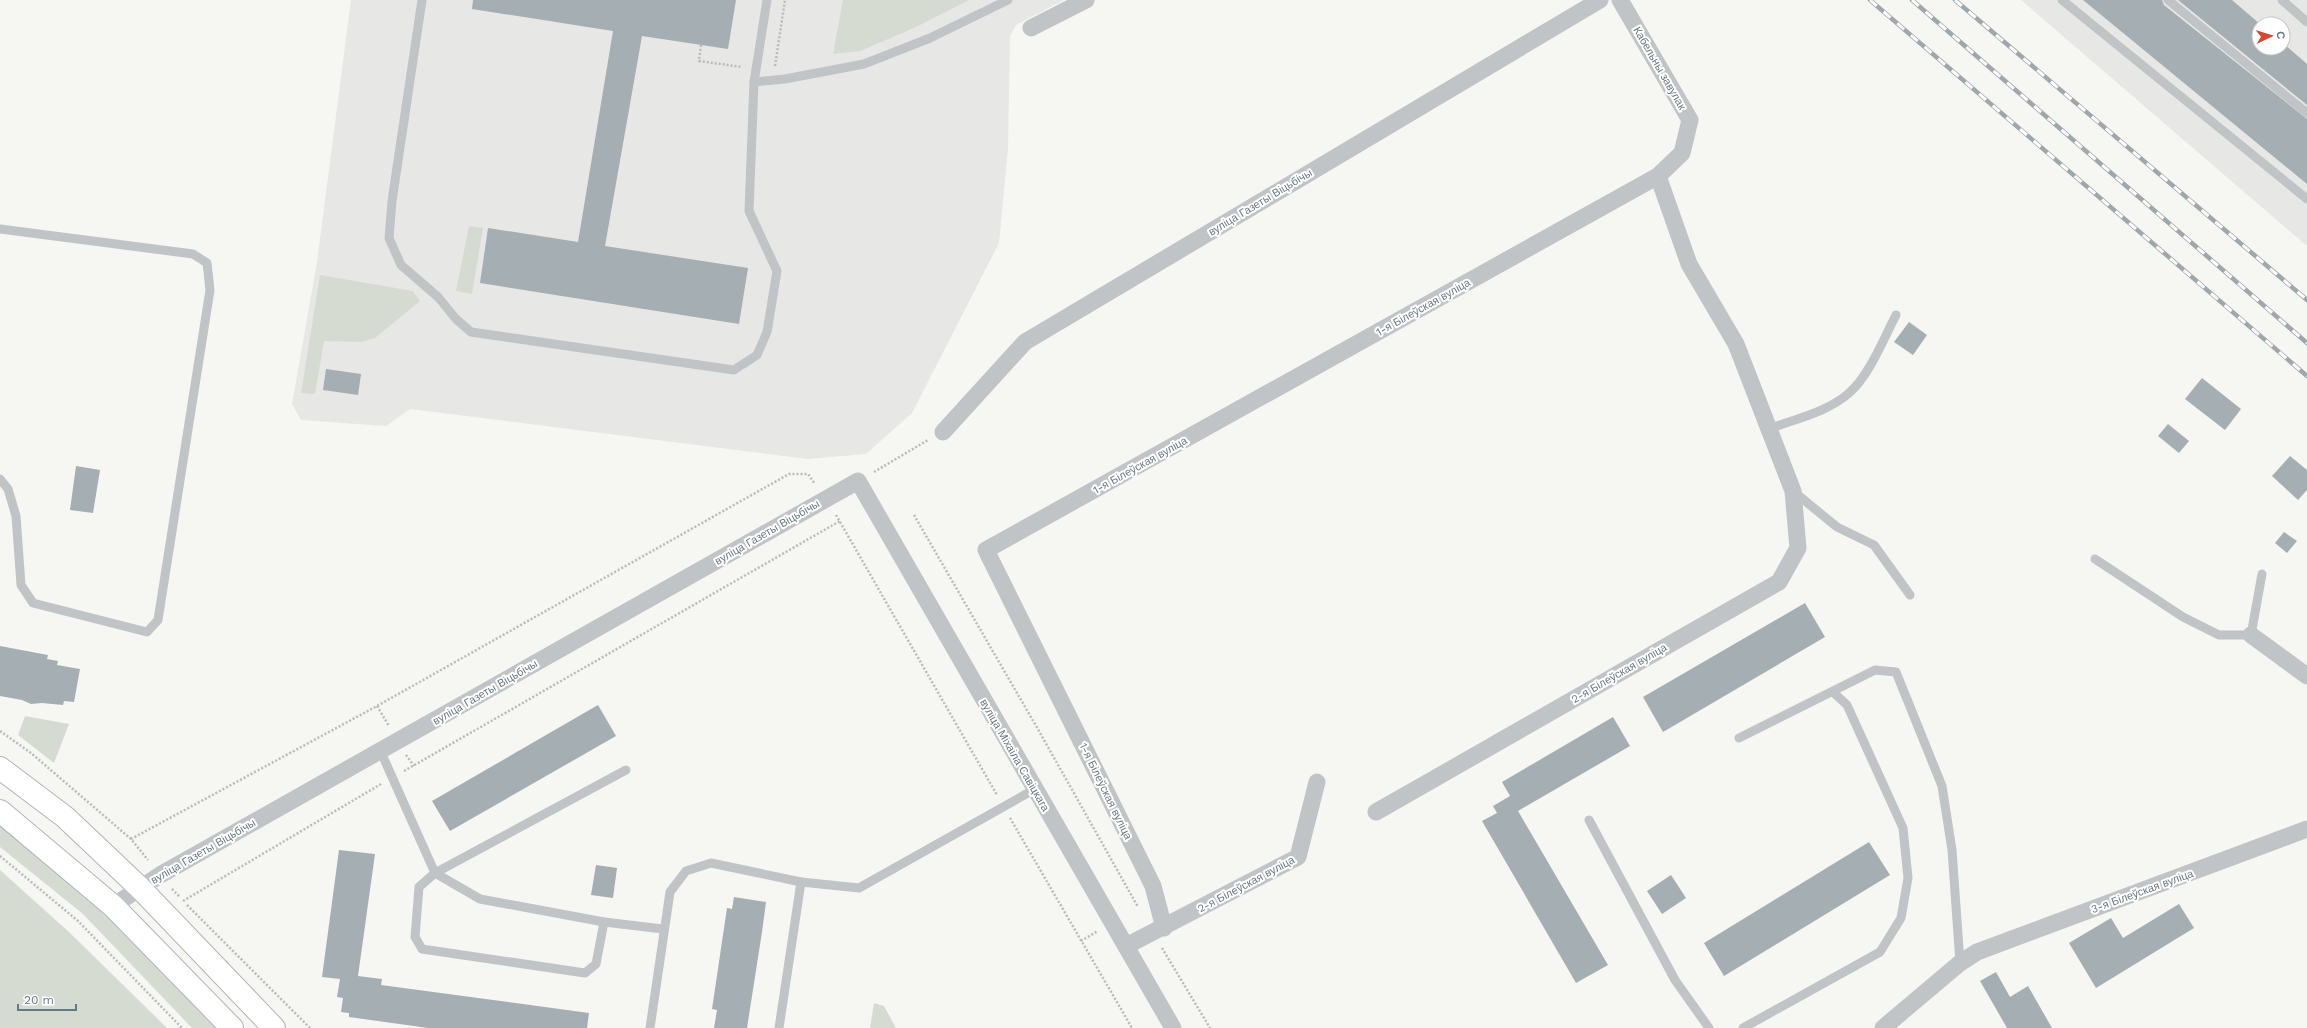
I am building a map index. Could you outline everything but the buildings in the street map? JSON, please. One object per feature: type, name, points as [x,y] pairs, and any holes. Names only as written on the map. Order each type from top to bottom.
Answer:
[{"type":"main road","points":[[0,768],[64,816],[140,888],[274,1028]]},
{"type":"main road","points":[[0,811],[114,906],[232,1028]]},
{"type":"street","points":[[1031,28],[1086,0]]},
{"type":"street","name":"вуліца Газеты Віцьбічы","points":[[943,432],[1024,342],[1600,0]]},
{"type":"street","name":"Кабельны завулак","points":[[1620,0],[1690,120],[1682,153],[1658,176]]},
{"type":"street","name":"2-я Білеўская вуліца","points":[[1376,812],[1779,582],[1798,548],[1793,491],[1736,344],[1689,264],[1658,176]]},
{"type":"street","name":"1-я Білеўская вуліца","points":[[1158,930],[1153,886],[986,550],[1658,176]]},
{"type":"street","name":"вуліца Газеты Віцьбічы","points":[[114,906],[160,875],[858,481]]},
{"type":"street","name":"вуліца Міхаіла Савіцкага","points":[[858,481],[1173,1028]]},
{"type":"street","points":[[2251,635],[2307,676]]},
{"type":"street","name":"2-я Білеўская вуліца","points":[[1126,946],[1298,857],[1317,782]]},
{"type":"street","name":"3-я Білеўская вуліца","points":[[1883,1028],[1960,963],[1977,952],[2307,829]]},
{"type":"lane","points":[[422,0],[392,201],[389,238],[401,265],[438,297],[456,319],[470,332],[734,370],[757,355],[767,332],[777,271],[749,211],[754,82],[768,0]]},
{"type":"lane","points":[[754,82],[785,79],[864,64],[930,38],[1008,0]]},
{"type":"lane","points":[[2062,0],[2307,199]]},
{"type":"lane","points":[[2168,0],[2307,113]]},
{"type":"lane","points":[[2282,0],[2307,22]]},
{"type":"lane","points":[[0,229],[193,254],[207,263],[210,290],[158,620],[147,632],[33,603],[21,585],[16,516],[8,489],[0,479]]},
{"type":"lane","points":[[1769,429],[1830,406],[1850,393],[1863,375],[1896,315]]},
{"type":"lane","points":[[1793,491],[1837,527],[1874,545],[1910,595]]},
{"type":"lane","points":[[2095,559],[2189,620],[2219,635],[2251,635],[2262,574]]},
{"type":"lane","points":[[1739,738],[1875,670],[1896,672],[1942,786],[1952,850],[1960,963]]},
{"type":"lane","points":[[1743,1028],[1880,952],[1900,918],[1908,878],[1903,828],[1847,705],[1833,692]]},
{"type":"lane","points":[[380,750],[435,873],[480,899],[604,922],[663,929]]},
{"type":"lane","points":[[604,922],[596,964],[585,972],[422,949],[415,937],[419,887],[435,873],[626,770]]},
{"type":"lane","points":[[650,1028],[663,929],[670,892],[686,871],[711,863],[801,882],[859,888],[1035,789]]},
{"type":"lane","points":[[1589,820],[1675,980],[1708,1028]]},
{"type":"lane","points":[[779,1028],[801,882]]},
{"type":"path","points":[[701,45],[699,61],[774,71],[785,0]]},
{"type":"path","points":[[858,481],[943,432]]},
{"type":"path","points":[[131,839],[377,706],[789,474],[808,474],[827,498],[1132,1028]]},
{"type":"path","points":[[914,515],[1039,731],[1158,930],[1210,1028]]},
{"type":"path","points":[[183,900],[392,777],[840,521]]},
{"type":"path","points":[[377,706],[389,726]]},
{"type":"path","points":[[0,856],[78,921],[182,1028]]},
{"type":"shaded area","points":[[351,0],[1064,0],[1016,25],[1010,36],[1008,148],[999,243],[912,413],[866,454],[808,459],[410,409],[386,426],[301,420],[292,404],[317,262]]},
{"type":"shaded area","points":[[843,0],[969,0],[914,28],[860,51],[833,54]]},
{"type":"shaded area","points":[[2021,0],[2307,0],[2307,246]]},
{"type":"shaded area","points":[[469,226],[483,228],[472,294],[456,291]]},
{"type":"shaded area","points":[[320,275],[413,291],[420,301],[375,338],[361,342],[324,341],[315,394],[301,393]]},
{"type":"shaded area","points":[[25,716],[69,724],[54,763],[18,735]]},
{"type":"shaded area","points":[[0,826],[48,859],[96,900],[220,1028],[192,1028],[83,914],[0,847]]},
{"type":"shaded area","points":[[0,870],[69,932],[167,1028],[0,1028]]},
{"type":"shaded area","points":[[874,1003],[884,1006],[896,1028],[870,1028]]},
{"type":"railway","points":[[1870,0],[2307,376]]},
{"type":"railway","points":[[1912,0],[2307,343]]},
{"type":"railway","points":[[1955,0],[2307,300]]}]
